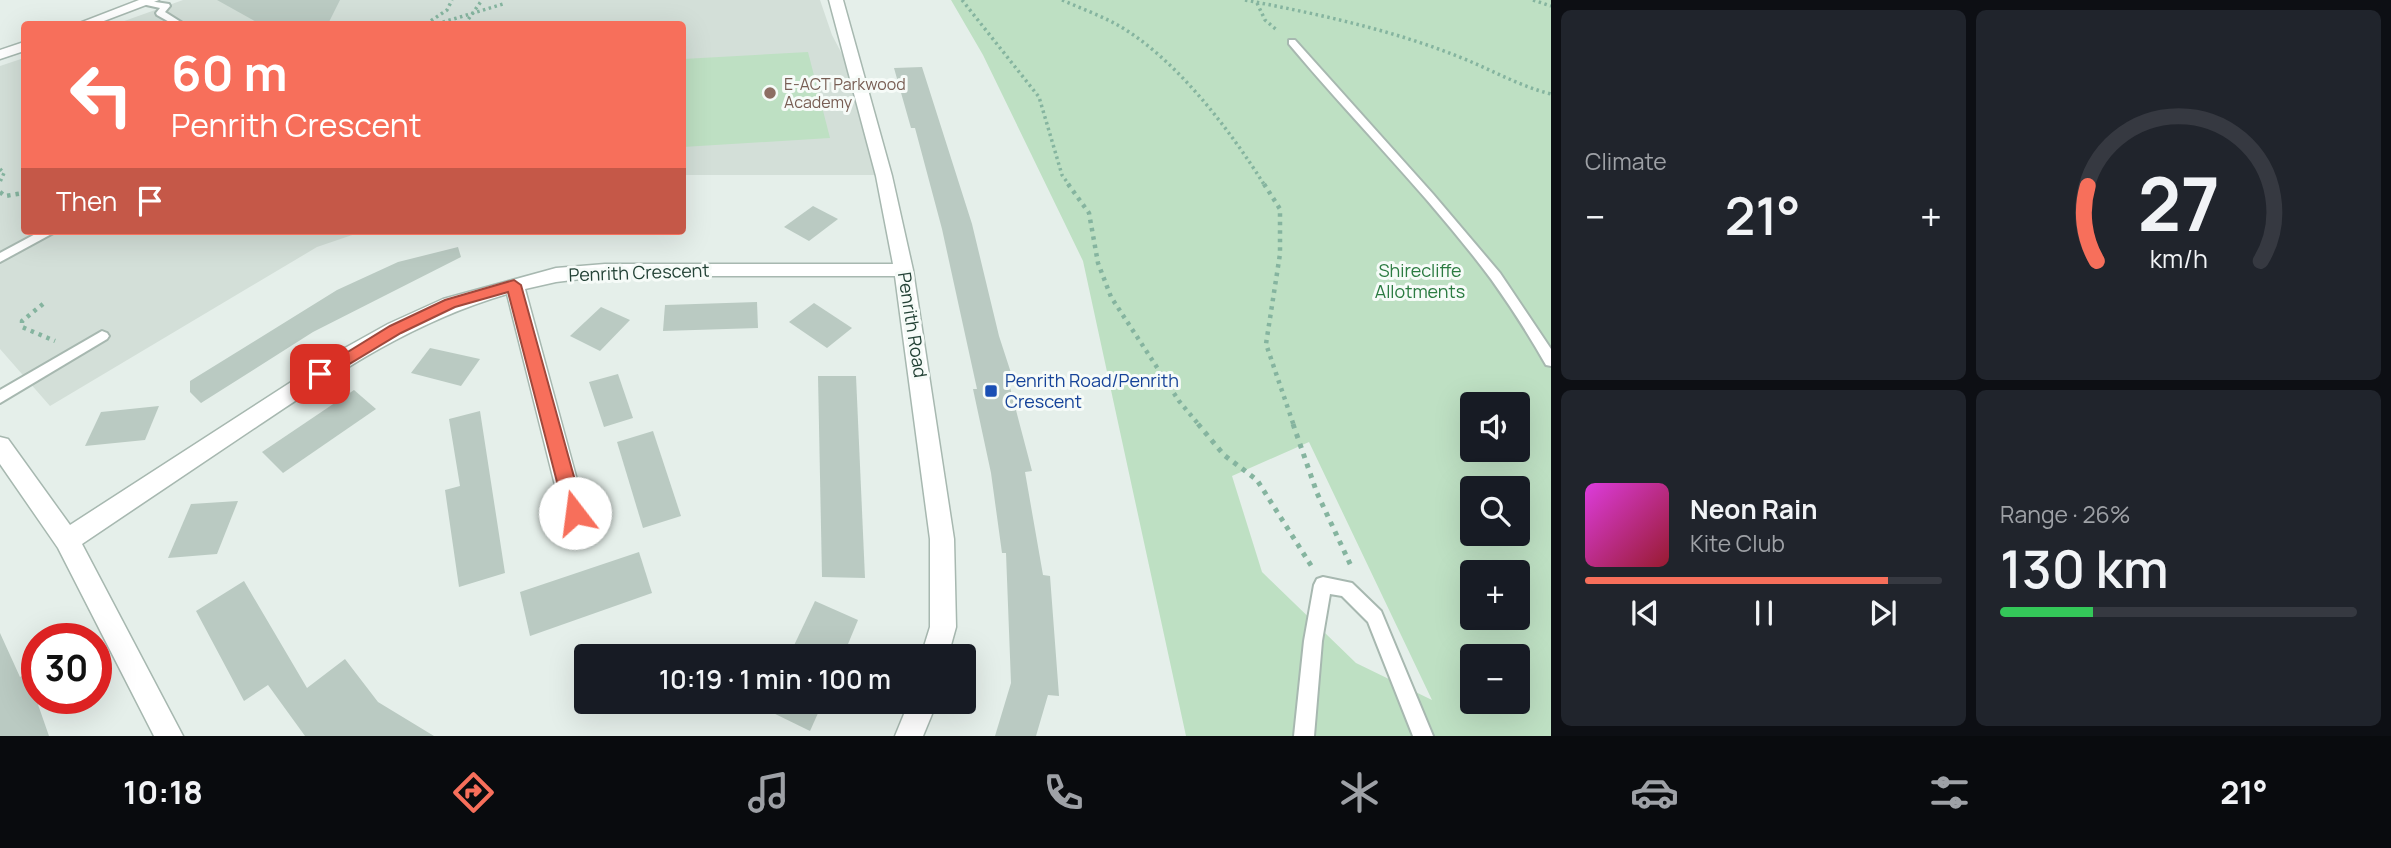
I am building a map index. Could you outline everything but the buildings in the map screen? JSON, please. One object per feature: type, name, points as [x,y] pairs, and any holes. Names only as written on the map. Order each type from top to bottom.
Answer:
[{"type":"street","name":"Penrith Road","points":[[836,0],[878,150],[904,270],[942,539],[943,626],[938,644]]},
{"type":"street","points":[[92,21],[149,1]]},
{"type":"street","points":[[0,55],[21,47]]},
{"type":"street","name":"Penrith Crescent","points":[[67,540],[343,359],[385,335],[450,304],[556,275],[605,270],[904,270]]},
{"type":"street","points":[[514,285],[575,513]]},
{"type":"street","points":[[0,446],[67,540],[169,736]]},
{"type":"street","points":[[909,736],[918,714]]},
{"type":"lane","points":[[149,1],[166,6],[160,13],[174,21]]},
{"type":"lane","points":[[1292,42],[1342,104],[1483,259],[1551,361]]},
{"type":"lane","points":[[0,258],[43,235]]},
{"type":"lane","points":[[0,397],[102,337]]},
{"type":"lane","points":[[1304,736],[1313,641],[1323,585],[1346,589],[1375,617],[1423,736]]},
{"type":"path","points":[[430,21],[447,9],[452,0]]},
{"type":"path","points":[[467,21],[482,0]]},
{"type":"path","points":[[962,0],[1039,97],[1062,175],[1089,214],[1098,263],[1111,297],[1179,401],[1224,456],[1257,480],[1323,585]]},
{"type":"path","points":[[1062,0],[1118,25],[1174,69],[1232,134],[1280,209],[1280,254],[1266,344],[1317,493],[1375,617]]},
{"type":"path","points":[[1077,0],[1080,8]]},
{"type":"path","points":[[1245,0],[1328,16],[1461,57],[1527,88],[1551,94]]},
{"type":"path","points":[[1254,1],[1266,0]]},
{"type":"path","points":[[1532,0],[1551,6]]},
{"type":"path","points":[[1254,1],[1265,20],[1292,42]]},
{"type":"path","points":[[448,21],[503,5]]},
{"type":"path","points":[[0,169],[4,173],[0,182]]},
{"type":"path","points":[[0,192],[5,195],[21,193]]},
{"type":"path","points":[[43,304],[22,321],[22,327],[59,343],[55,350]]},
{"type":"shaded area","name":"E-ACT Parkwood Academy","points":[[183,0],[820,0],[832,35],[853,75],[876,175],[686,175],[686,21],[124,21]]},
{"type":"shaded area","points":[[21,59],[21,235],[352,235],[317,247],[50,406],[0,349],[0,66]]},
{"type":"green space","name":"Shirecliffe Allotments","points":[[951,0],[1551,0],[1551,736],[1186,736],[1083,261],[983,55]],"holes":[[[1309,442],[1432,700],[1356,663],[1262,572],[1232,476]]]},
{"type":"green space","points":[[808,52],[830,138],[686,147],[686,59]]},
{"type":"place","name":"E-ACT Parkwood Academy","points":[[770,93]]},
{"type":"place","name":"Penrith Road/Penrith Crescent","points":[[991,391]]},
{"type":"route","points":[[320,374],[395,330],[450,304],[514,285],[575,513]]}]
